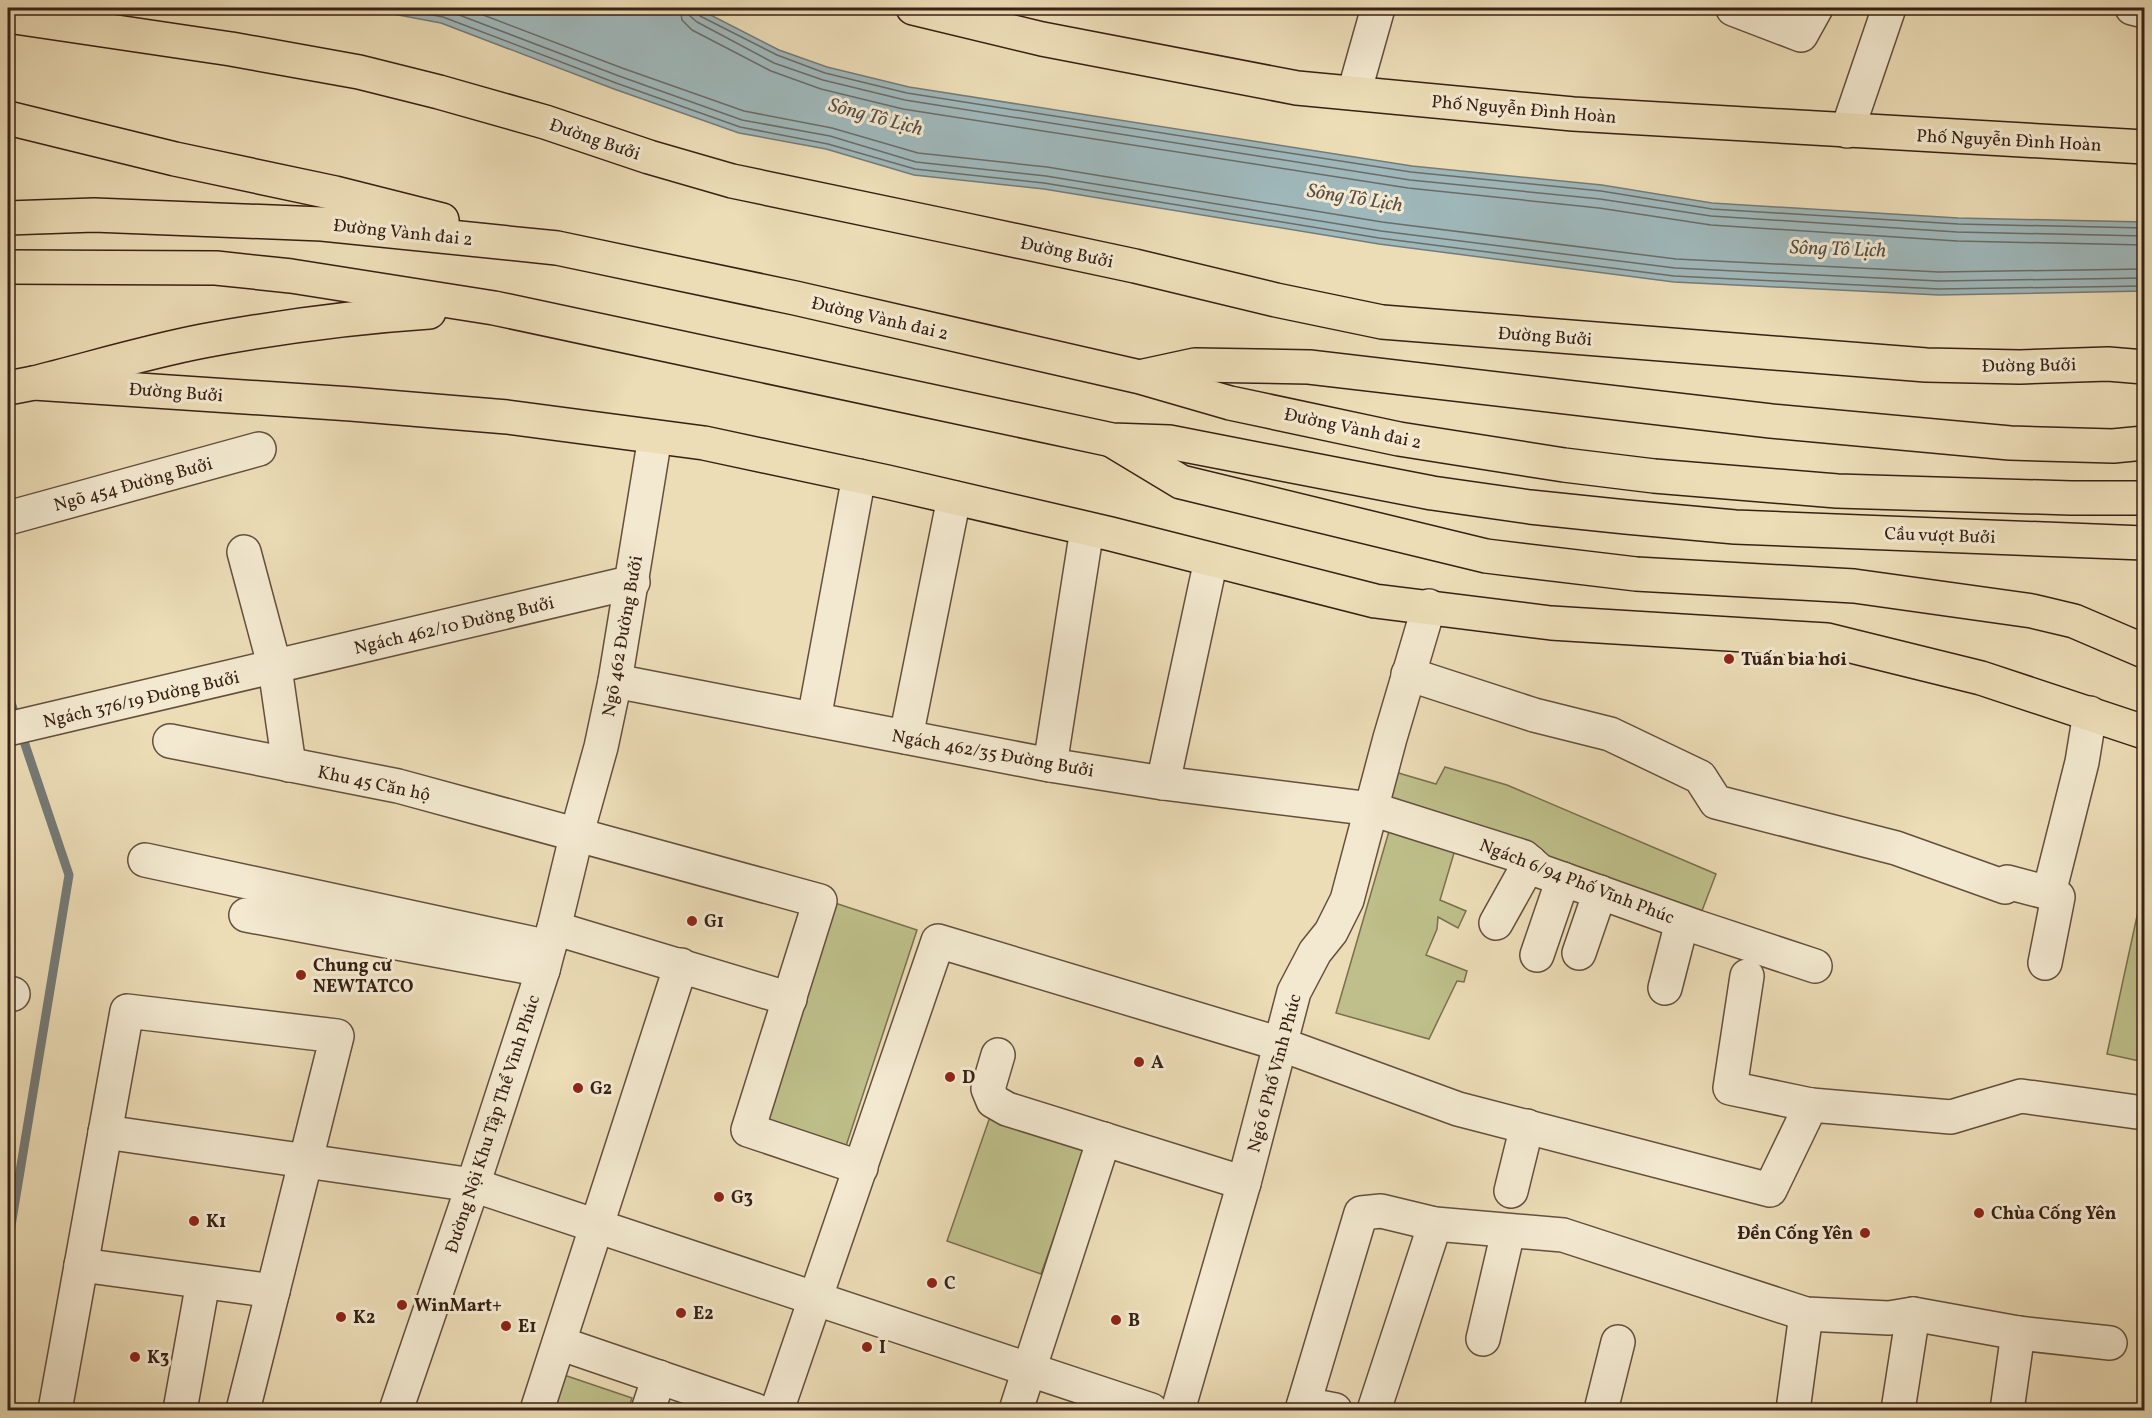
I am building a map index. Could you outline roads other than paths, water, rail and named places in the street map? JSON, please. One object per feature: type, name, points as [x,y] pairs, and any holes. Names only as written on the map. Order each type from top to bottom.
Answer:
[{"type":"main road","name":"Phố Nguyễn Đình Hoàn","points":[[912,8],[1042,39],[1297,88],[1573,114],[2145,147]]},
{"type":"main road","name":"Đường Bưởi","points":[[8,16],[231,49],[359,72],[545,122],[649,157],[732,181],[1382,322],[1926,365],[2020,367],[2108,364],[2145,368]]},
{"type":"main road","points":[[8,118],[175,159],[334,193],[557,248]]},
{"type":"main road","name":"Đường Vành đai 2","points":[[8,218],[94,215],[322,224],[557,248],[795,298],[1140,377],[1230,403],[1399,439],[1598,469],[1745,484],[1849,491],[2145,498]]},
{"type":"main road","points":[[8,267],[216,268],[291,276],[494,308],[1112,440],[1181,482],[1486,556],[1636,574],[1854,586],[2032,611],[2074,621],[2145,651]]},
{"type":"main road","points":[[21,386],[200,342],[293,325],[375,315],[494,308]]},
{"type":"main road","points":[[1140,377],[1195,365],[1309,367],[1771,421],[1998,442],[2113,446],[2145,443]]},
{"type":"main road","name":"Đường Bưởi","points":[[21,386],[362,405],[507,417],[704,444],[859,476],[1087,529],[1375,601],[1551,623],[1827,640],[1981,678],[2145,732]]},
{"type":"main road","name":"Cầu vượt Bưởi","points":[[1112,440],[1169,442],[1432,493],[1519,505],[1735,527],[2145,543]]},
{"type":"street","points":[[1354,93],[1378,8]]},
{"type":"street","points":[[1733,9],[1801,35],[1816,8]]},
{"type":"street","points":[[1847,131],[1883,9]]},
{"type":"street","name":"Ngõ 462 Đường Bưởi","points":[[577,833],[601,747],[615,681],[655,437]]},
{"type":"street","name":"Ngõ 454 Đường Bưởi","points":[[8,518],[259,449]]},
{"type":"street","points":[[814,719],[859,476]]},
{"type":"street","points":[[906,737],[954,498]]},
{"type":"street","points":[[1050,765],[1087,529]]},
{"type":"street","points":[[244,552],[275,668],[289,765]]},
{"type":"street","points":[[1162,783],[1212,560]]},
{"type":"street","name":"Ngách 462/10 Đường Bưởi","points":[[275,668],[633,582]]},
{"type":"street","name":"Ngõ 6 Phố Vĩnh Phúc","points":[[1178,1410],[1244,1183],[1294,992],[1315,952],[1331,932],[1347,900],[1408,674],[1429,606]]},
{"type":"street","name":"Ngách 376/19 Đường Bưởi","points":[[8,729],[275,668]]},
{"type":"street","points":[[1408,674],[1533,715],[1610,734],[1700,777],[1716,802],[1896,848],[2005,887],[2007,882],[2058,897],[2045,963]]},
{"type":"street","name":"Ngách 462/35 Đường Bưởi","points":[[615,681],[1050,765],[1162,783],[1372,809]]},
{"type":"street","points":[[2049,893],[2082,762],[2090,713]]},
{"type":"street","name":"Khu 45 Căn hộ","points":[[170,741],[398,786],[820,901],[790,999]]},
{"type":"street","name":"Ngách 6/94 Phố Vĩnh Phúc","points":[[1372,809],[1524,856],[1540,871],[1682,922],[1815,966]]},
{"type":"street","name":"Đường Nội Khu Tập Thể Vĩnh Phúc","points":[[396,1410],[473,1185],[548,948],[577,833]]},
{"type":"street","points":[[145,860],[548,948]]},
{"type":"street","points":[[1496,923],[1530,862]]},
{"type":"street","points":[[1537,955],[1563,879]]},
{"type":"street","points":[[1579,953],[1600,892]]},
{"type":"street","points":[[246,915],[681,965],[790,999],[748,1130],[861,1168]]},
{"type":"street","points":[[1665,988],[1682,922]]},
{"type":"street","points":[[777,1410],[938,940],[1280,1044],[1458,1109],[1770,1190],[1811,1105]]},
{"type":"street","points":[[537,1410],[681,965]]},
{"type":"street","points":[[1748,976],[1730,1088],[1811,1105],[1951,1117],[2021,1096],[2145,1113]]},
{"type":"street","points":[[55,1410],[127,1011],[337,1036],[243,1410]]},
{"type":"street","points":[[998,1054],[988,1089],[993,1101],[1007,1109],[1244,1183]]},
{"type":"street","points":[[1511,1191],[1527,1126]]},
{"type":"street","points":[[105,1132],[473,1185],[1151,1410]]},
{"type":"street","points":[[1016,1410],[1104,1139]]},
{"type":"street","points":[[1314,1408],[1361,1213],[1381,1211],[1435,1224],[1563,1235],[1806,1314],[1889,1318],[1913,1314],[2018,1333],[2110,1343]]},
{"type":"street","points":[[1374,1410],[1435,1224]]},
{"type":"street","points":[[1483,1339],[1508,1232]]},
{"type":"street","points":[[81,1265],[273,1290]]},
{"type":"street","points":[[180,1410],[203,1281]]},
{"type":"street","points":[[1793,1410],[1806,1314]]},
{"type":"street","points":[[1898,1410],[1913,1314]]},
{"type":"street","points":[[2007,1410],[2018,1333]]},
{"type":"street","points":[[1601,1410],[1618,1342]]},
{"type":"street","points":[[559,1343],[755,1410]]},
{"type":"street","points":[[648,1410],[659,1377]]},
{"type":"water","name":"Sông Tô Lịch","points":[[361,8],[697,8],[779,50],[827,67],[909,87],[1412,166],[1602,185],[1712,203],[1958,218],[2144,222],[2144,291],[1939,295],[1674,282],[1379,244],[1044,189],[914,175],[826,149],[739,133],[614,89],[441,23]]},
{"type":"waterway","points":[[8,694],[69,875],[8,1244]]},
{"type":"place","name":"Tuấn bia hơi","points":[[1729,659]]},
{"type":"place","name":"G1","points":[[692,921]]},
{"type":"place","name":"Chung cư NEWTATCO","points":[[301,975]]},
{"type":"place","name":"A","points":[[1139,1062]]},
{"type":"place","name":"D","points":[[950,1077]]},
{"type":"place","name":"G2","points":[[578,1088]]},
{"type":"place","name":"G3","points":[[719,1197]]},
{"type":"place","name":"Chùa Cống Yên","points":[[1979,1213]]},
{"type":"place","name":"K1","points":[[194,1221]]},
{"type":"place","name":"Đền Cống Yên","points":[[1865,1233]]},
{"type":"place","name":"C","points":[[932,1283]]},
{"type":"place","name":"WinMart+","points":[[402,1305]]},
{"type":"place","name":"E2","points":[[681,1313]]},
{"type":"place","name":"K2","points":[[341,1317]]},
{"type":"place","name":"B","points":[[1116,1320]]},
{"type":"place","name":"E1","points":[[506,1326]]},
{"type":"place","name":"I","points":[[867,1347]]},
{"type":"place","name":"K3","points":[[135,1357]]}]
